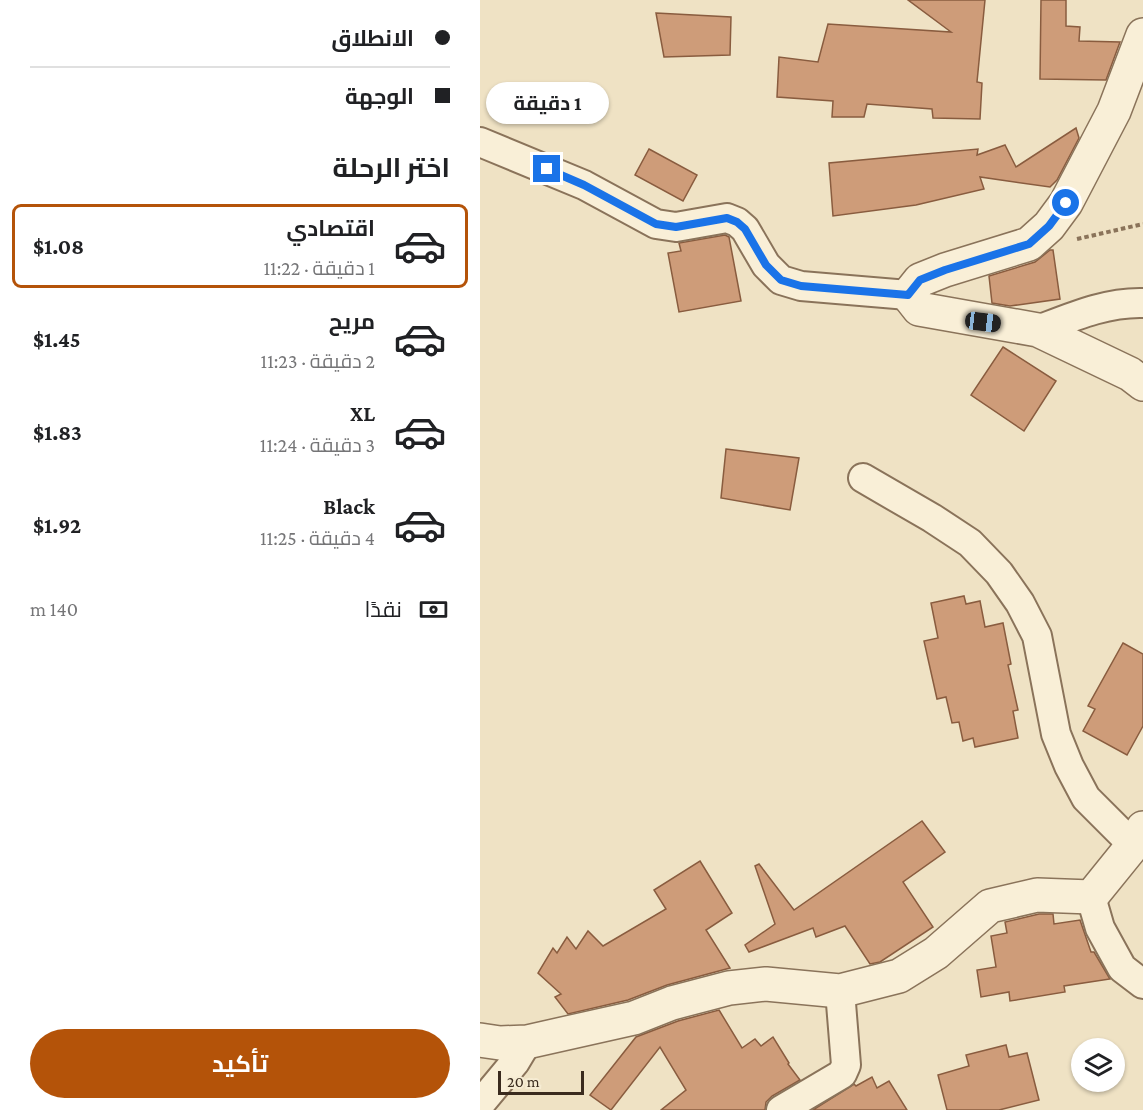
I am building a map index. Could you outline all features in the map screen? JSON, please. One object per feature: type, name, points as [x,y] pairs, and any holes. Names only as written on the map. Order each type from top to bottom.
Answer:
[{"type":"street","points":[[908,295],[920,280],[1029,244],[1049,226],[1066,203],[1114,111],[1143,35]]},
{"type":"street","points":[[480,142],[584,185],[656,224],[676,227],[727,218],[737,222],[745,229],[766,265],[781,280],[801,286],[908,295],[919,309],[1038,330],[1130,374],[1143,384]]},
{"type":"street","points":[[1038,330],[1081,313],[1114,305],[1143,303]]},
{"type":"street","points":[[863,478],[970,543],[999,573],[1020,603],[1037,636],[1056,734],[1069,766],[1086,798],[1138,836],[1091,897]]},
{"type":"street","points":[[480,1040],[500,1043],[527,1042],[634,1018],[672,1003],[729,988],[766,984],[840,991],[899,976],[936,953],[990,906],[1038,895],[1091,897]]},
{"type":"street","points":[[1091,897],[1100,928],[1122,968],[1143,984]]},
{"type":"street","points":[[782,1110],[842,1074],[846,1065],[840,991]]},
{"type":"street","points":[[480,1104],[515,1062],[527,1042]]},
{"type":"path","points":[[1029,244],[1079,238],[1143,224]]},
{"type":"building","points":[[908,0],[985,0],[977,82],[982,83],[980,119],[933,118],[932,109],[867,104],[864,117],[832,117],[833,101],[777,97],[779,57],[818,62],[828,24],[951,32]]},
{"type":"building","points":[[1041,0],[1066,0],[1066,26],[1080,27],[1079,41],[1120,42],[1106,80],[1040,79]]},
{"type":"building","points":[[656,13],[731,17],[730,55],[664,57]]},
{"type":"building","points":[[1076,128],[1079,138],[1057,180],[1050,187],[980,177],[984,189],[916,205],[833,216],[829,163],[978,149],[977,155],[1005,145],[1016,167]]},
{"type":"building","points":[[649,149],[697,175],[683,201],[635,175]]},
{"type":"building","points":[[725,235],[729,237],[741,301],[679,312],[668,253],[681,251],[679,243]]},
{"type":"building","points":[[1053,250],[1060,299],[1010,306],[992,303],[989,276],[1035,262]]},
{"type":"building","points":[[1003,347],[1056,381],[1024,431],[971,395]]},
{"type":"building","points":[[726,449],[799,458],[790,510],[721,498]]},
{"type":"building","points":[[964,596],[966,604],[980,601],[985,627],[1003,623],[1011,664],[1008,665],[1018,710],[1013,711],[1018,738],[975,747],[973,738],[963,741],[959,722],[952,723],[946,697],[937,699],[924,641],[938,638],[931,603]]},
{"type":"building","points":[[1123,643],[1143,654],[1143,726],[1127,755],[1083,731],[1095,709],[1088,706]]},
{"type":"building","points":[[922,821],[945,852],[903,882],[933,927],[880,962],[870,964],[845,926],[816,937],[813,928],[749,952],[745,945],[775,924],[755,866],[759,864],[794,910]]},
{"type":"building","points":[[700,861],[732,913],[706,930],[730,968],[667,985],[628,1000],[568,1014],[555,997],[561,994],[538,973],[553,948],[557,953],[567,937],[576,949],[588,931],[603,946],[666,909],[654,890]]},
{"type":"building","points":[[1039,914],[1053,914],[1054,924],[1080,920],[1091,952],[1094,952],[1110,979],[1064,986],[1065,992],[1010,1001],[1009,992],[981,997],[977,970],[996,967],[991,936],[1007,933],[1005,922]]},
{"type":"building","points":[[719,1010],[742,1048],[755,1039],[761,1046],[773,1037],[800,1080],[772,1096],[766,1102],[765,1110],[661,1110],[686,1090],[660,1047],[611,1110],[590,1095],[636,1037],[678,1021]]},
{"type":"building","points":[[1006,1045],[1009,1057],[1027,1053],[1039,1100],[999,1110],[947,1110],[938,1075],[969,1066],[966,1055]]},
{"type":"building","points":[[872,1077],[877,1088],[889,1081],[907,1110],[813,1110],[854,1084],[856,1086]]},
{"type":"route","points":[[547,169],[584,185],[656,224],[676,227],[727,218],[737,222],[745,229],[766,265],[781,280],[801,286],[908,295],[920,280],[1029,244],[1049,226],[1066,203]]}]
